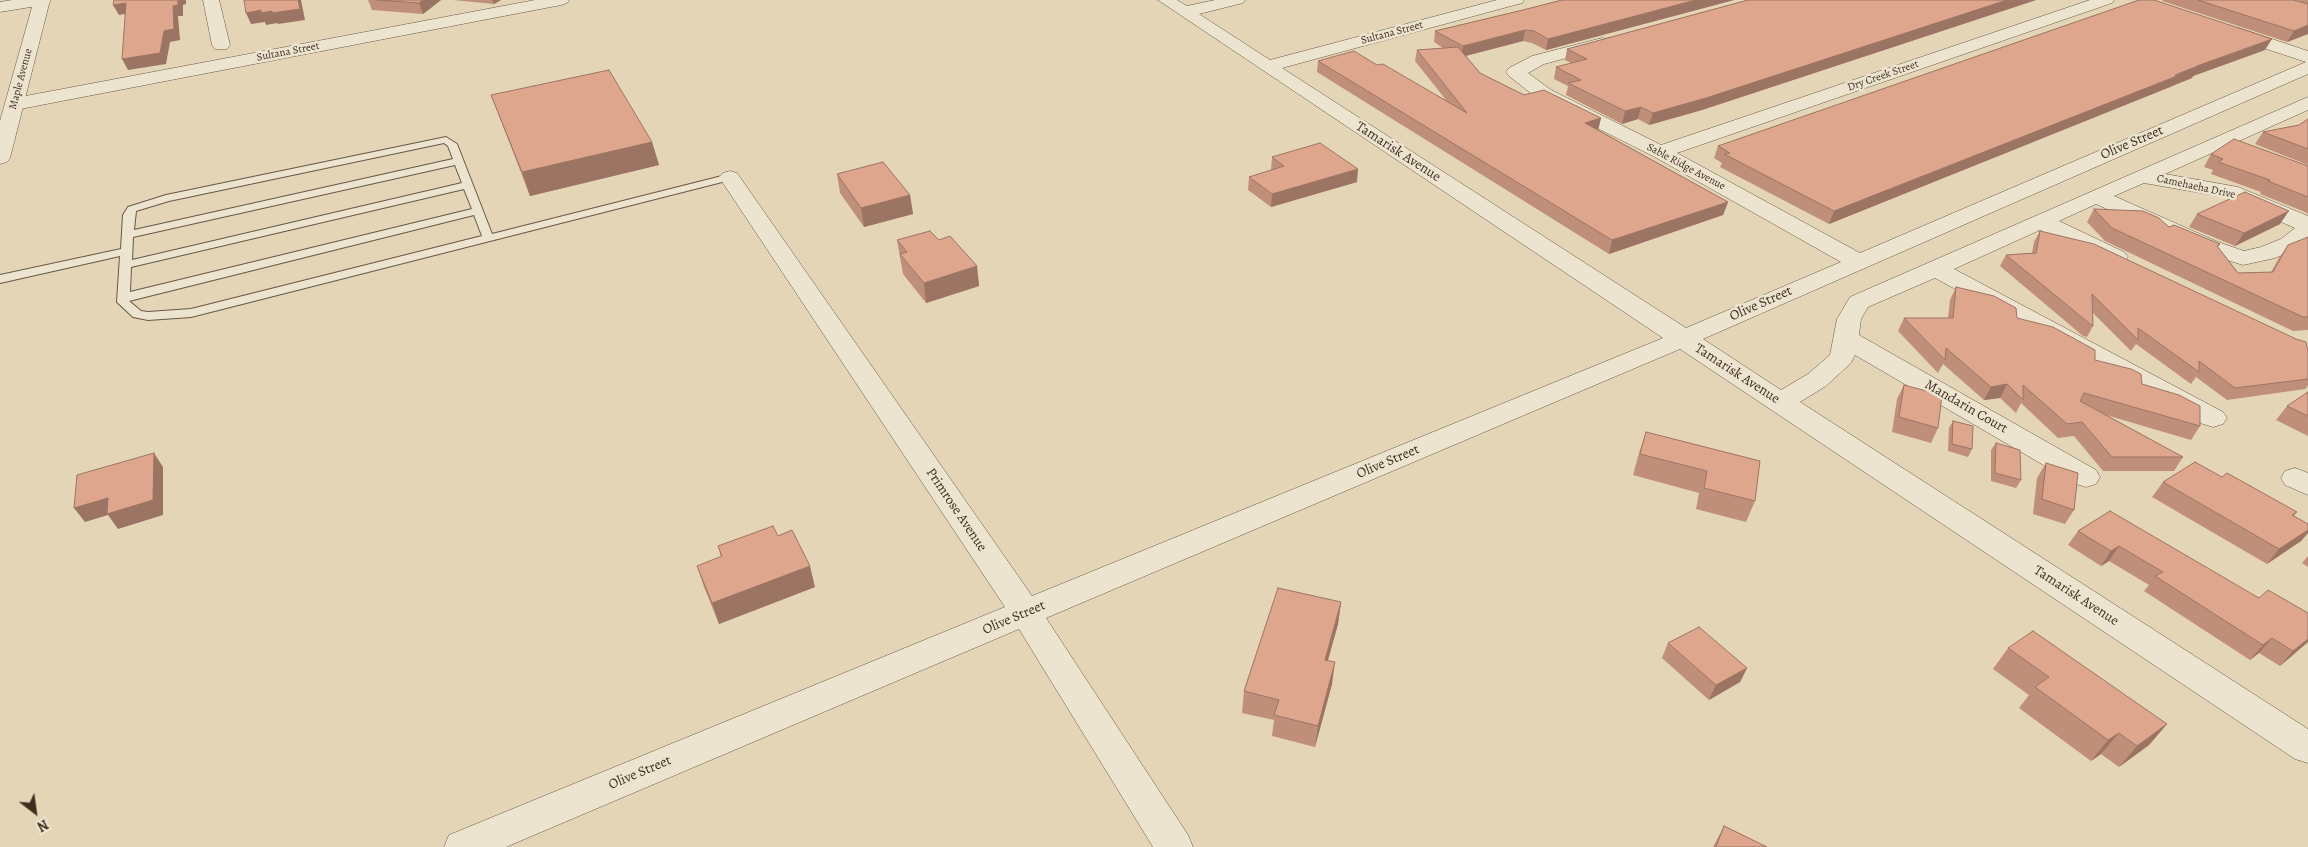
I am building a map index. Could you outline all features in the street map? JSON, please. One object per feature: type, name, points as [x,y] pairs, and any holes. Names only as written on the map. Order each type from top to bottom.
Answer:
[{"type":"street","points":[[0,7],[42,0]]},
{"type":"street","name":"Maple Avenue","points":[[0,158],[42,0]]},
{"type":"street","points":[[212,0],[221,44]]},
{"type":"street","name":"Sultana Street","points":[[15,104],[561,0]]},
{"type":"street","points":[[1176,6],[1237,0]]},
{"type":"street","name":"Sultana Street","points":[[1268,66],[1516,0]]},
{"type":"street","name":"Dry Creek Street","points":[[1660,152],[2106,0]]},
{"type":"street","name":"Tamarisk Avenue","points":[[1176,6],[2308,748]]},
{"type":"street","points":[[2218,27],[2308,57]]},
{"type":"street","name":"Sable Ridge Avenue","points":[[1621,38],[1538,60],[1515,72],[1544,94],[1660,152],[1857,261]]},
{"type":"street","name":"Olive Street","points":[[463,847],[1683,338],[2308,67]]},
{"type":"street","points":[[1780,402],[1817,380],[1842,358],[1849,319],[1859,302],[2221,140],[2305,107]]},
{"type":"street","points":[[2221,140],[2247,150]]},
{"type":"street","name":"Camehaeha Drive","points":[[2096,196],[2210,247],[2242,258],[2298,248],[2308,228],[2300,221],[2230,192],[2143,176]]},
{"type":"street","name":"Primrose Avenue","points":[[730,177],[1026,613],[1174,847]]},
{"type":"street","points":[[2040,221],[2138,268]]},
{"type":"street","points":[[1936,269],[2213,418]]},
{"type":"street","name":"Mandarin Court","points":[[1845,338],[2086,476]]},
{"type":"lane","points":[[488,238],[452,144],[446,140],[434,141],[166,198],[132,210],[129,215],[127,235],[123,302],[137,314],[171,316],[488,238],[730,177]]},
{"type":"lane","points":[[127,235],[459,161]]},
{"type":"lane","points":[[125,265],[468,185]]},
{"type":"lane","points":[[124,297],[478,211]]},
{"type":"lane","points":[[0,279],[127,251]]},
{"type":"building","points":[[114,0],[178,0],[178,5],[173,6],[174,29],[164,31],[160,53],[122,59],[126,3],[113,5]]},
{"type":"building","points":[[244,0],[298,0],[300,9],[272,13],[272,11],[261,13],[261,10],[246,13]]},
{"type":"building","points":[[377,0],[423,0],[419,3]]},
{"type":"building","points":[[1562,0],[1696,0],[1548,39],[1534,31],[1525,30],[1463,46],[1435,31]]},
{"type":"building","points":[[1748,0],[2007,0],[1706,98],[1653,113],[1641,107],[1625,111],[1568,83],[1581,80],[1556,67],[1587,59],[1567,49]]},
{"type":"building","points":[[2139,0],[2154,0],[2272,39],[2197,66],[2175,75],[2177,76],[1834,211],[1724,154],[1730,153],[1718,146]]},
{"type":"building","points":[[2198,0],[2293,0],[2308,4],[2308,25],[2294,31]]},
{"type":"building","points":[[1458,47],[1480,73],[1524,95],[1544,90],[1601,118],[1585,123],[1728,202],[1612,240],[1318,61],[1354,51],[1377,65],[1383,64],[1467,113],[1417,50]]},
{"type":"building","points":[[609,70],[652,142],[522,172],[491,95]]},
{"type":"building","points":[[2308,119],[2308,149],[2263,132],[2299,125]]},
{"type":"building","points":[[2234,139],[2308,166],[2308,197],[2268,181],[2270,180],[2218,162],[2223,159],[2211,154]]},
{"type":"building","points":[[1320,143],[1358,169],[1272,194],[1249,177],[1284,166],[1272,157]]},
{"type":"building","points":[[883,162],[910,195],[861,208],[837,174]]},
{"type":"building","points":[[2245,192],[2289,211],[2244,233],[2197,214]]},
{"type":"building","points":[[2094,209],[2143,211],[2159,218],[2169,227],[2174,225],[2220,244],[2217,246],[2238,273],[2273,272],[2288,245],[2308,237],[2308,317],[2303,317],[2112,228]]},
{"type":"building","points":[[930,231],[939,240],[950,236],[977,266],[924,283],[900,254],[907,252],[897,240]]},
{"type":"building","points":[[2040,231],[2094,244],[2306,342],[2308,351],[2308,379],[2235,388],[2199,361],[2199,372],[2138,328],[2138,340],[2092,294],[2093,326],[2006,255],[2036,253]]},
{"type":"building","points":[[1956,287],[1994,296],[2016,308],[2017,318],[2053,327],[2095,350],[2095,360],[2131,369],[2141,374],[2142,384],[2179,395],[2200,406],[2200,426],[2084,393],[2080,401],[2183,457],[2112,457],[2082,422],[2067,424],[2023,385],[2023,400],[2007,384],[1991,387],[1946,348],[1945,360],[1904,318],[1953,318]]},
{"type":"building","points":[[1904,385],[1942,395],[1938,428],[1899,417]]},
{"type":"building","points":[[2308,392],[2308,416],[2287,406]]},
{"type":"building","points":[[1953,421],[1973,426],[1972,449],[1952,444]]},
{"type":"building","points":[[1646,432],[1760,461],[1755,501],[1704,488],[1707,471],[1640,454]]},
{"type":"building","points":[[1996,443],[2020,450],[2021,480],[1995,473]]},
{"type":"building","points":[[154,453],[153,500],[107,514],[108,498],[74,508],[77,475]]},
{"type":"building","points":[[2195,462],[2222,477],[2227,473],[2297,512],[2292,515],[2308,524],[2308,530],[2279,549],[2163,482]]},
{"type":"building","points":[[2046,463],[2078,473],[2074,510],[2042,499]]},
{"type":"building","points":[[2110,511],[2259,598],[2268,590],[2308,613],[2308,639],[2293,651],[2272,638],[2263,645],[2155,576],[2163,572],[2119,546],[2111,551],[2078,531]]},
{"type":"building","points":[[773,526],[778,536],[792,530],[810,566],[712,603],[697,566],[722,556],[718,546]]},
{"type":"building","points":[[1278,588],[1341,602],[1325,660],[1335,662],[1318,726],[1274,715],[1279,700],[1244,691]]},
{"type":"building","points":[[1699,627],[1747,668],[1716,685],[1668,643]]},
{"type":"building","points":[[2033,631],[2167,724],[2137,746],[2119,733],[2108,740],[2035,687],[2049,677],[2008,648]]},
{"type":"building","points":[[1724,826],[1767,847],[1716,847]]}]
